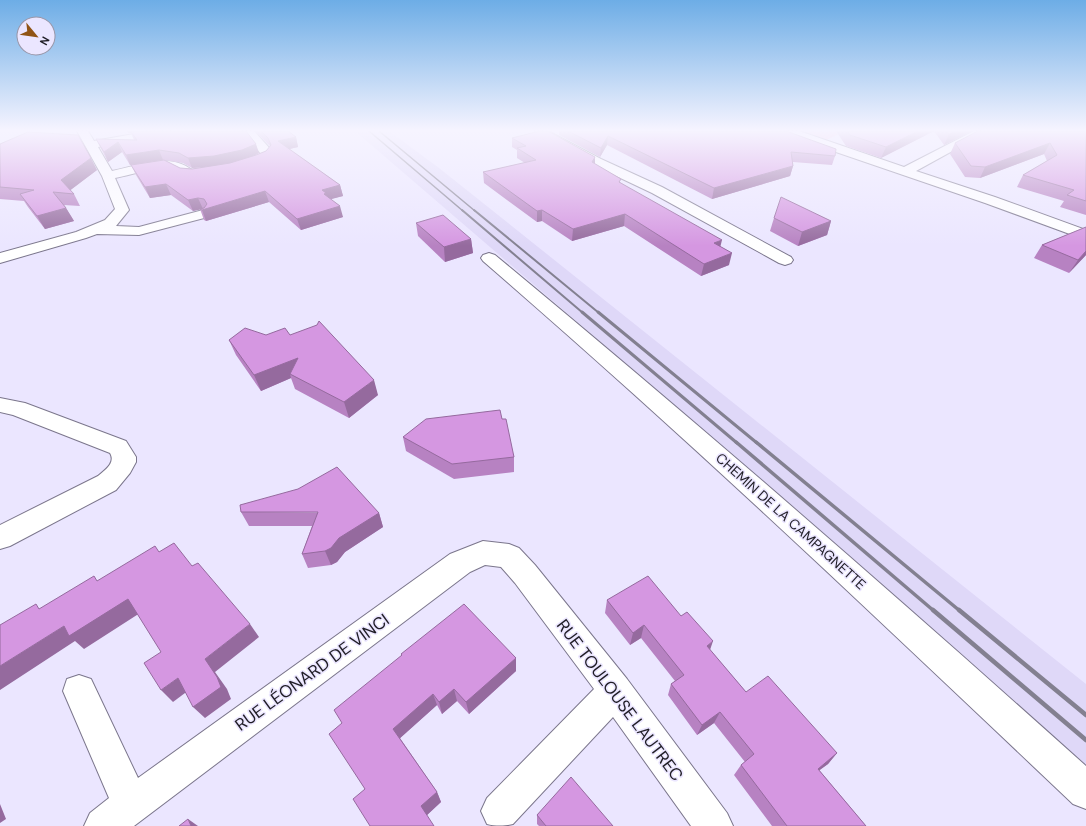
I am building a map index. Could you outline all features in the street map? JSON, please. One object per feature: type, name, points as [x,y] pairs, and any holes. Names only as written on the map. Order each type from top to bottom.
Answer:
[{"type":"street","points":[[0,258],[93,230],[110,223],[122,210],[104,170]]},
{"type":"street","points":[[108,176],[138,170]]},
{"type":"street","points":[[183,170],[189,174],[209,173],[225,170]]},
{"type":"street","points":[[613,170],[651,187],[785,260]]},
{"type":"street","points":[[903,170],[1086,235]]},
{"type":"street","points":[[93,230],[139,231],[202,214]]},
{"type":"street","name":"CHEMIN DE LA CAMPAGNETTE","points":[[489,258],[556,314],[810,537],[1086,791]]},
{"type":"street","points":[[0,404],[17,408],[118,446],[123,452],[124,458],[122,466],[116,474],[101,486],[0,538]]},
{"type":"street","name":"RUE LÉONARD DE VINCI","points":[[104,826],[460,563],[484,553],[509,556],[525,574]]},
{"type":"street","name":"RUE TOULOUSE LAUTREC","points":[[525,574],[615,691],[714,826]]},
{"type":"street","points":[[79,691],[131,805]]},
{"type":"street","points":[[500,811],[615,691]]},
{"type":"shaded area","points":[[400,170],[441,170],[1086,684],[1086,776],[995,697],[604,345]]},
{"type":"building","points":[[0,170],[75,170],[61,180],[74,194],[53,192],[66,208],[37,216],[20,194],[34,190],[0,187]]},
{"type":"building","points":[[134,170],[318,170],[340,185],[322,190],[326,193],[324,194],[340,206],[297,219],[265,191],[202,210],[200,209],[204,208],[207,204],[204,199],[198,198],[188,200],[166,184],[145,187]]},
{"type":"building","points":[[494,170],[605,170],[621,179],[619,182],[722,240],[714,243],[732,253],[704,264],[625,214],[573,229],[542,210],[537,211],[483,172]]},
{"type":"building","points":[[676,170],[780,170],[714,188]]},
{"type":"building","points":[[1032,170],[1086,170],[1086,201],[1067,195],[1074,190],[1023,175]]},
{"type":"building","points":[[781,197],[831,221],[802,232],[774,218]]},
{"type":"building","points":[[443,215],[471,239],[444,247],[416,223]]},
{"type":"building","points":[[1086,227],[1086,251],[1078,260],[1042,245]]},
{"type":"building","points":[[319,321],[374,380],[344,402],[290,374],[298,358],[254,375],[229,340],[245,328],[266,335],[285,328],[290,335],[317,325]]},
{"type":"building","points":[[500,410],[502,419],[506,419],[514,457],[452,464],[403,437],[426,419]]},
{"type":"building","points":[[337,467],[379,513],[339,538],[331,548],[325,551],[302,554],[318,512],[241,512],[240,505],[298,489]]},
{"type":"building","points":[[174,543],[192,566],[198,563],[250,624],[205,659],[217,677],[221,687],[193,707],[178,678],[161,690],[144,663],[161,652],[128,599],[69,636],[64,626],[0,666],[0,625],[36,604],[39,609],[94,576],[97,581],[155,546],[159,552]]},
{"type":"building","points":[[648,576],[681,616],[687,612],[713,641],[707,646],[746,692],[768,676],[837,753],[818,769],[866,826],[787,826],[741,765],[754,754],[720,712],[702,725],[671,684],[684,675],[644,625],[633,633],[607,600]]},
{"type":"building","points":[[464,604],[516,658],[466,702],[454,689],[439,702],[433,694],[393,729],[437,792],[421,806],[434,826],[370,826],[353,799],[365,789],[329,734],[342,723],[334,710]]},
{"type":"building","points":[[571,777],[613,826],[546,826],[537,815]]},
{"type":"building","points":[[188,819],[191,826],[179,826]]},
{"type":"railway","points":[[414,170],[463,211]]},
{"type":"railway","points":[[425,170],[475,211]]},
{"type":"railway","points":[[462,210],[583,313]]},
{"type":"railway","points":[[474,210],[599,313]]},
{"type":"railway","points":[[582,312],[737,443]]},
{"type":"railway","points":[[598,312],[757,443]]},
{"type":"railway","points":[[736,442],[934,611]]},
{"type":"railway","points":[[756,442],[960,611]]},
{"type":"railway","points":[[933,610],[1086,740]]},
{"type":"railway","points":[[959,610],[1086,715]]}]
